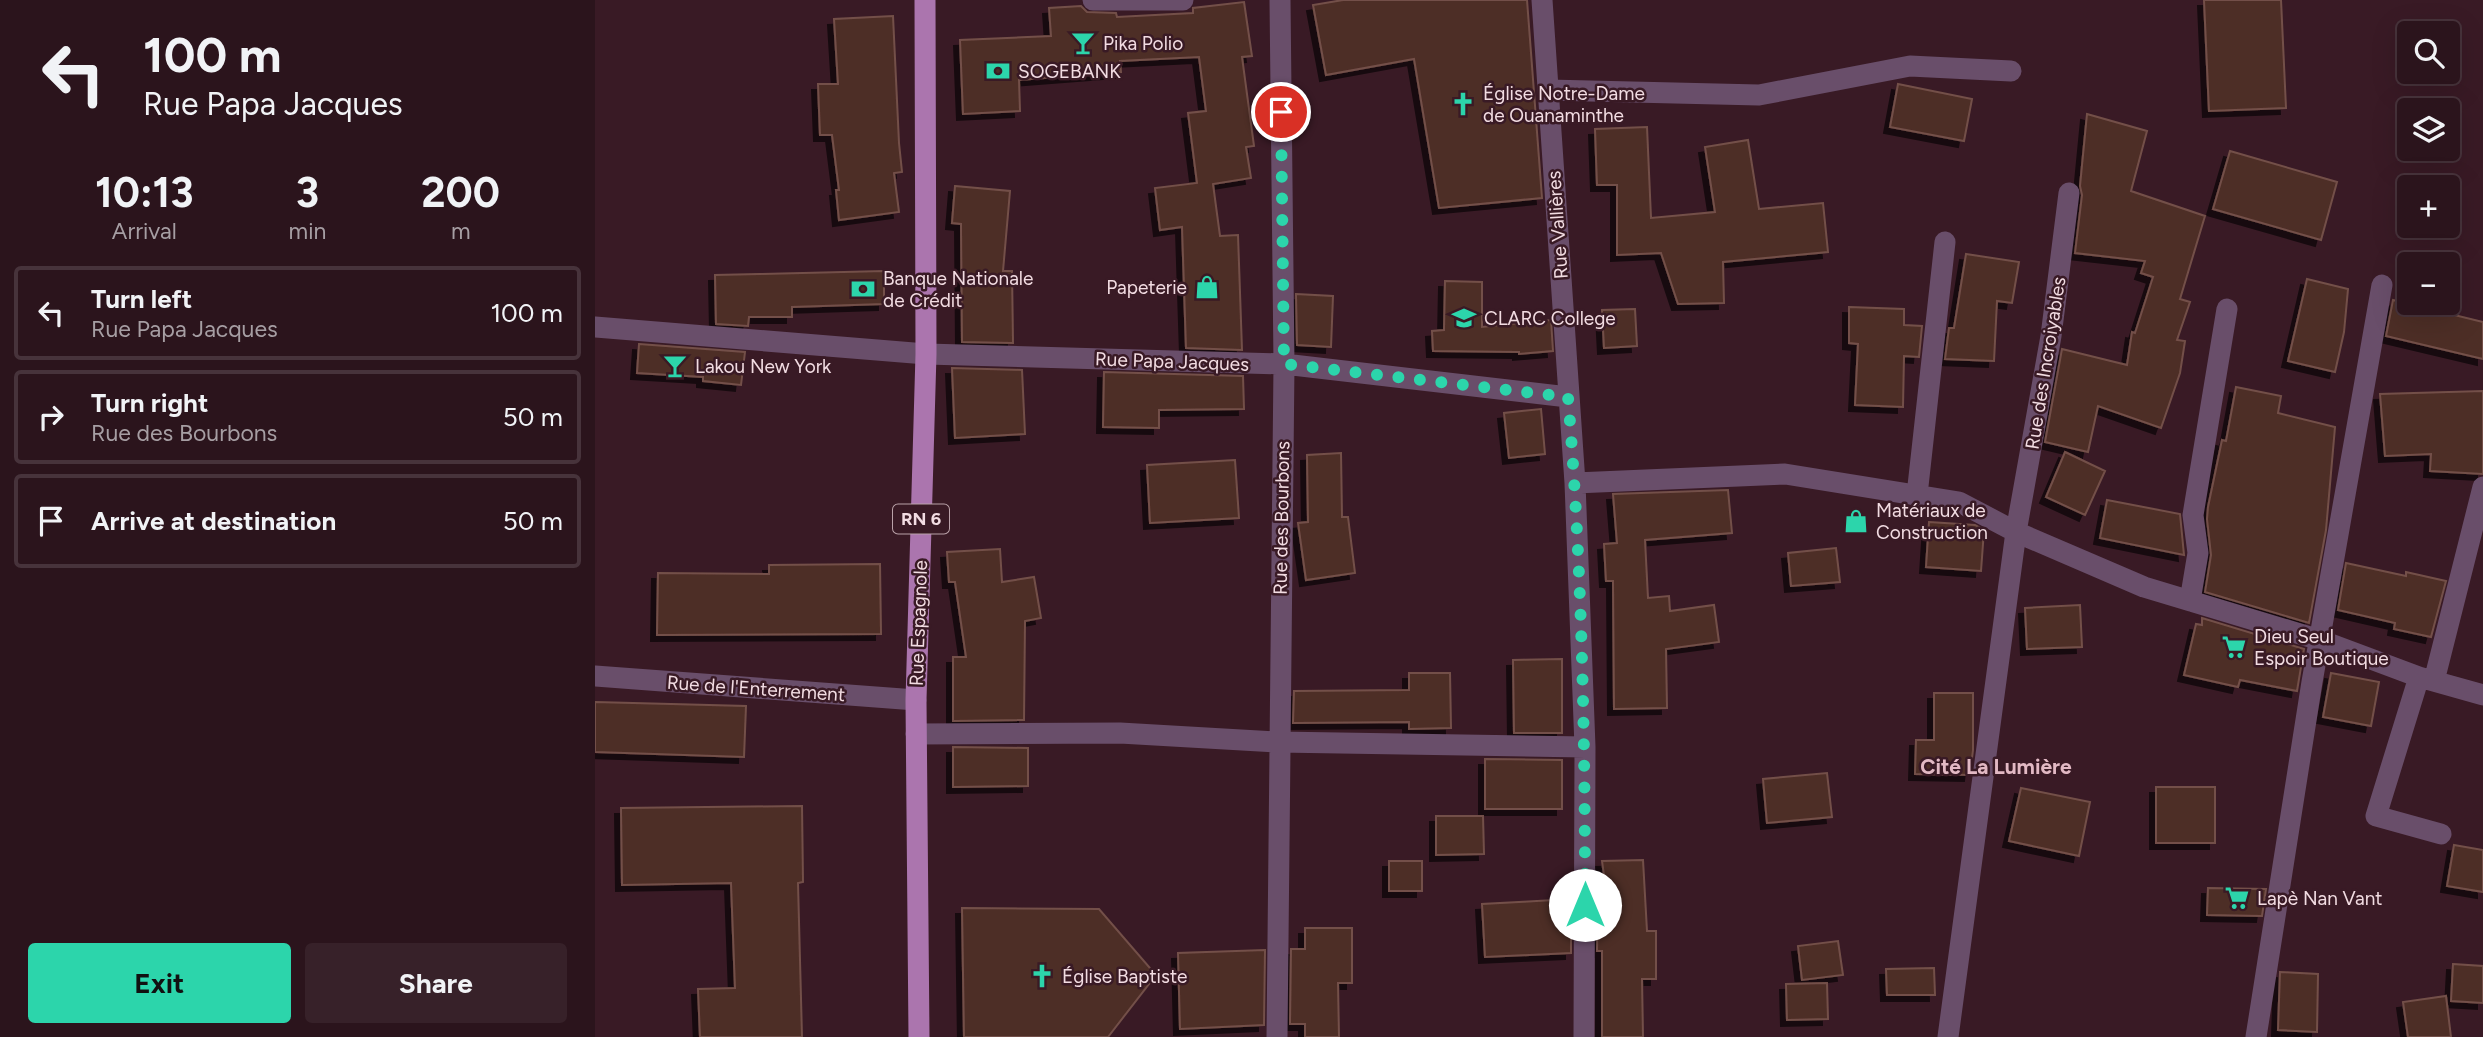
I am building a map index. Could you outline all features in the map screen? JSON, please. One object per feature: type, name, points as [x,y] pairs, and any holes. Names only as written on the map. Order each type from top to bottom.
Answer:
[{"type":"main road","name":"Rue Espagnole","points":[[919,1037],[916,700],[926,354],[925,0]]},
{"type":"street","points":[[1093,0],[1183,0]]},
{"type":"street","name":"Rue des Bourbons","points":[[1277,1037],[1284,364],[1280,0]]},
{"type":"street","name":"Rue Vallières","points":[[1542,0],[1576,483],[1585,747],[1584,1037]]},
{"type":"street","points":[[1548,90],[1759,96],[1910,66],[2011,71]]},
{"type":"street","name":"Rue des Incroiyables","points":[[1948,1037],[2016,532],[2051,336],[2069,193]]},
{"type":"street","points":[[1917,495],[1945,242]]},
{"type":"street","points":[[2256,1037],[2320,640],[2382,285]]},
{"type":"street","points":[[2190,601],[2198,554],[2193,515],[2227,309]]},
{"type":"street","name":"Rue Papa Jacques","points":[[595,327],[926,354],[1284,364],[1568,397]]},
{"type":"street","points":[[1576,483],[1785,474],[1959,502],[2016,532],[2144,587],[2320,640],[2426,679],[2483,695]]},
{"type":"street","points":[[2441,834],[2376,816],[2426,679],[2483,487]]},
{"type":"street","name":"Rue de l'Enterrement","points":[[595,676],[916,700]]},
{"type":"street","points":[[916,734],[1120,733],[1278,742],[1585,747]]},
{"type":"building","points":[[1343,0],[1527,0],[1542,198],[1439,208],[1414,59],[1326,75],[1313,5]]},
{"type":"building","points":[[2204,0],[2281,0],[2286,108],[2209,111]]},
{"type":"building","points":[[1244,2],[1252,56],[1242,57],[1254,146],[1246,147],[1251,178],[1213,184],[1220,236],[1238,235],[1242,350],[1186,348],[1182,227],[1160,230],[1155,188],[1197,183],[1188,113],[1206,111],[1199,57],[1120,61],[1121,72],[1019,80],[1020,111],[963,114],[960,40],[1051,36],[1049,8],[1081,6],[1087,12],[1116,13],[1117,17],[1193,13],[1193,8]]},
{"type":"building","points":[[893,16],[902,172],[894,173],[899,212],[839,220],[836,190],[839,190],[832,135],[820,135],[818,84],[838,84],[834,19]]},
{"type":"building","points":[[1898,84],[1972,99],[1964,141],[1890,127]]},
{"type":"building","points":[[2087,114],[2147,131],[2131,191],[2205,216],[2180,299],[2190,302],[2177,340],[2185,341],[2180,373],[2161,428],[2098,406],[2088,452],[2045,442],[2062,349],[2127,365],[2132,332],[2135,333],[2153,277],[2141,273],[2145,261],[2075,253]]},
{"type":"building","points":[[1647,127],[1651,218],[1715,212],[1705,147],[1748,140],[1759,209],[1823,203],[1828,252],[1723,262],[1724,303],[1678,304],[1661,253],[1617,255],[1617,185],[1597,185],[1595,129]]},
{"type":"building","points":[[2230,151],[2337,182],[2321,240],[2213,209]]},
{"type":"building","points":[[955,186],[1010,191],[1003,271],[1012,271],[1013,343],[962,342],[961,224],[952,223]]},
{"type":"building","points":[[1966,254],[2019,262],[2012,303],[1997,301],[1994,361],[1945,359],[1949,328],[1954,328]]},
{"type":"building","points":[[884,271],[884,304],[792,307],[792,317],[749,317],[748,326],[716,324],[715,275]]},
{"type":"building","points":[[2307,279],[2348,289],[2344,332],[2335,372],[2288,361]]},
{"type":"building","points":[[1445,281],[1482,282],[1482,327],[1551,320],[1553,351],[1519,354],[1433,351],[1432,331],[1444,330]]},
{"type":"building","points":[[1296,294],[1333,296],[1331,347],[1297,345]]},
{"type":"building","points":[[2393,300],[2397,301],[2397,315],[2454,315],[2483,322],[2483,359],[2386,336]]},
{"type":"building","points":[[1849,307],[1904,309],[1904,325],[1922,326],[1919,357],[1904,356],[1903,407],[1855,405],[1858,344],[1849,343]]},
{"type":"building","points":[[1635,309],[1637,346],[1604,348],[1602,310]]},
{"type":"building","points":[[639,344],[745,352],[741,385],[703,381],[703,377],[637,373]]},
{"type":"building","points":[[952,368],[1022,370],[1025,434],[955,438]]},
{"type":"building","points":[[1104,372],[1243,376],[1244,409],[1159,410],[1159,428],[1103,427]]},
{"type":"building","points":[[2236,387],[2281,396],[2278,413],[2335,427],[2326,530],[2309,623],[2205,592],[2211,555],[2208,507],[2222,440],[2226,441]]},
{"type":"building","points":[[2483,391],[2483,474],[2430,471],[2431,454],[2385,456],[2380,394]]},
{"type":"building","points":[[1541,409],[1545,454],[1509,458],[1504,413]]},
{"type":"building","points":[[2065,452],[2105,471],[2085,515],[2046,497]]},
{"type":"building","points":[[1341,453],[1342,517],[1348,517],[1355,573],[1306,580],[1298,523],[1308,522],[1307,455]]},
{"type":"building","points":[[1235,460],[1239,518],[1150,523],[1147,465]]},
{"type":"building","points":[[1728,490],[1732,533],[1645,540],[1648,598],[1669,596],[1670,611],[1714,605],[1719,642],[1666,649],[1667,708],[1614,709],[1613,581],[1606,581],[1604,544],[1617,543],[1613,494]]},
{"type":"building","points":[[2107,500],[2180,514],[2184,555],[2100,538]]},
{"type":"building","points":[[1929,522],[1975,525],[1984,530],[1981,571],[1926,567]]},
{"type":"building","points":[[1836,548],[1840,582],[1791,586],[1788,553]]},
{"type":"building","points":[[1000,549],[1002,582],[1034,577],[1041,618],[1025,621],[1024,720],[953,721],[953,657],[966,657],[955,582],[949,582],[947,552]]},
{"type":"building","points":[[2346,563],[2406,576],[2406,572],[2446,581],[2431,637],[2394,629],[2395,623],[2338,610]]},
{"type":"building","points":[[880,564],[881,634],[657,635],[658,573],[769,574],[769,565]]},
{"type":"building","points":[[2080,605],[2082,647],[2027,649],[2025,608]]},
{"type":"building","points":[[2202,618],[2304,649],[2297,691],[2240,680],[2238,687],[2184,675],[2196,624],[2202,625]]},
{"type":"building","points":[[1562,659],[1562,733],[1514,733],[1513,660]]},
{"type":"building","points":[[1409,673],[1450,673],[1451,728],[1409,729],[1409,722],[1293,723],[1294,691],[1409,690]]},
{"type":"building","points":[[2331,673],[2379,682],[2371,726],[2323,717]]},
{"type":"building","points":[[1934,693],[1973,693],[1970,775],[1915,774],[1916,740],[1934,740]]},
{"type":"building","points":[[595,702],[746,706],[744,757],[595,752]]},
{"type":"building","points":[[953,747],[1028,748],[1028,786],[953,787]]},
{"type":"building","points":[[1485,759],[1562,760],[1562,809],[1485,809]]},
{"type":"building","points":[[1827,773],[1832,817],[1767,823],[1763,779]]},
{"type":"building","points":[[2156,787],[2215,787],[2215,843],[2156,843]]},
{"type":"building","points":[[2021,788],[2090,802],[2079,856],[2009,841]]},
{"type":"building","points":[[802,806],[803,882],[798,883],[802,1037],[700,1037],[698,989],[735,988],[731,883],[622,885],[621,808]]},
{"type":"building","points":[[1436,816],[1483,816],[1484,854],[1436,855]]},
{"type":"building","points":[[2454,845],[2483,850],[2483,892],[2447,886]]},
{"type":"building","points":[[1643,860],[1647,931],[1656,931],[1656,979],[1642,979],[1643,1037],[1602,1037],[1602,951],[1597,951],[1598,897],[1607,897],[1602,861]]},
{"type":"building","points":[[1389,861],[1422,861],[1422,891],[1389,891]]},
{"type":"building","points":[[2208,888],[2266,889],[2262,916],[2207,915]]},
{"type":"building","points":[[1571,899],[1571,953],[1485,957],[1482,904]]},
{"type":"building","points":[[962,908],[1099,909],[1156,975],[1108,1037],[964,1037]]},
{"type":"building","points":[[1305,928],[1352,928],[1352,983],[1338,983],[1339,1037],[1305,1037],[1305,1024],[1290,1024],[1291,949],[1305,949]]},
{"type":"building","points":[[1838,941],[1843,975],[1802,980],[1798,946]]},
{"type":"building","points":[[1265,950],[1264,1025],[1180,1029],[1178,953]]},
{"type":"building","points":[[2453,964],[2483,966],[2483,1003],[2451,1001]]},
{"type":"building","points":[[1934,968],[1935,995],[1887,995],[1886,969]]},
{"type":"building","points":[[2280,972],[2318,974],[2317,1032],[2278,1030]]},
{"type":"building","points":[[1827,983],[1828,1019],[1787,1020],[1786,984]]},
{"type":"building","points":[[2446,996],[2451,1037],[2408,1037],[2403,1002]]},
{"type":"place","name":"Pika Polio","points":[[1083,43]]},
{"type":"place","name":"SOGEBANK","points":[[998,71]]},
{"type":"place","name":"Église Notre-Dame de Ouanaminthe","points":[[1463,104]]},
{"type":"place","name":"Papeterie","points":[[1207,287]]},
{"type":"place","name":"Banque Nationale de Crédit","points":[[863,289]]},
{"type":"place","name":"CLARC College","points":[[1464,318]]},
{"type":"place","name":"Lakou New York","points":[[675,366]]},
{"type":"place","name":"Matériaux de Construction","points":[[1856,521]]},
{"type":"place","name":"Dieu Seul Espoir Boutique","points":[[2234,647]]},
{"type":"place","name":"Lapè Nan Vant","points":[[2237,898]]},
{"type":"place","name":"Église Baptiste","points":[[1042,976]]},
{"type":"district","name":"Cité La Lumière","points":[[1996,767]]},
{"type":"route","points":[[1281,112],[1284,364],[1568,397],[1576,483],[1585,747],[1585,905]]}]
